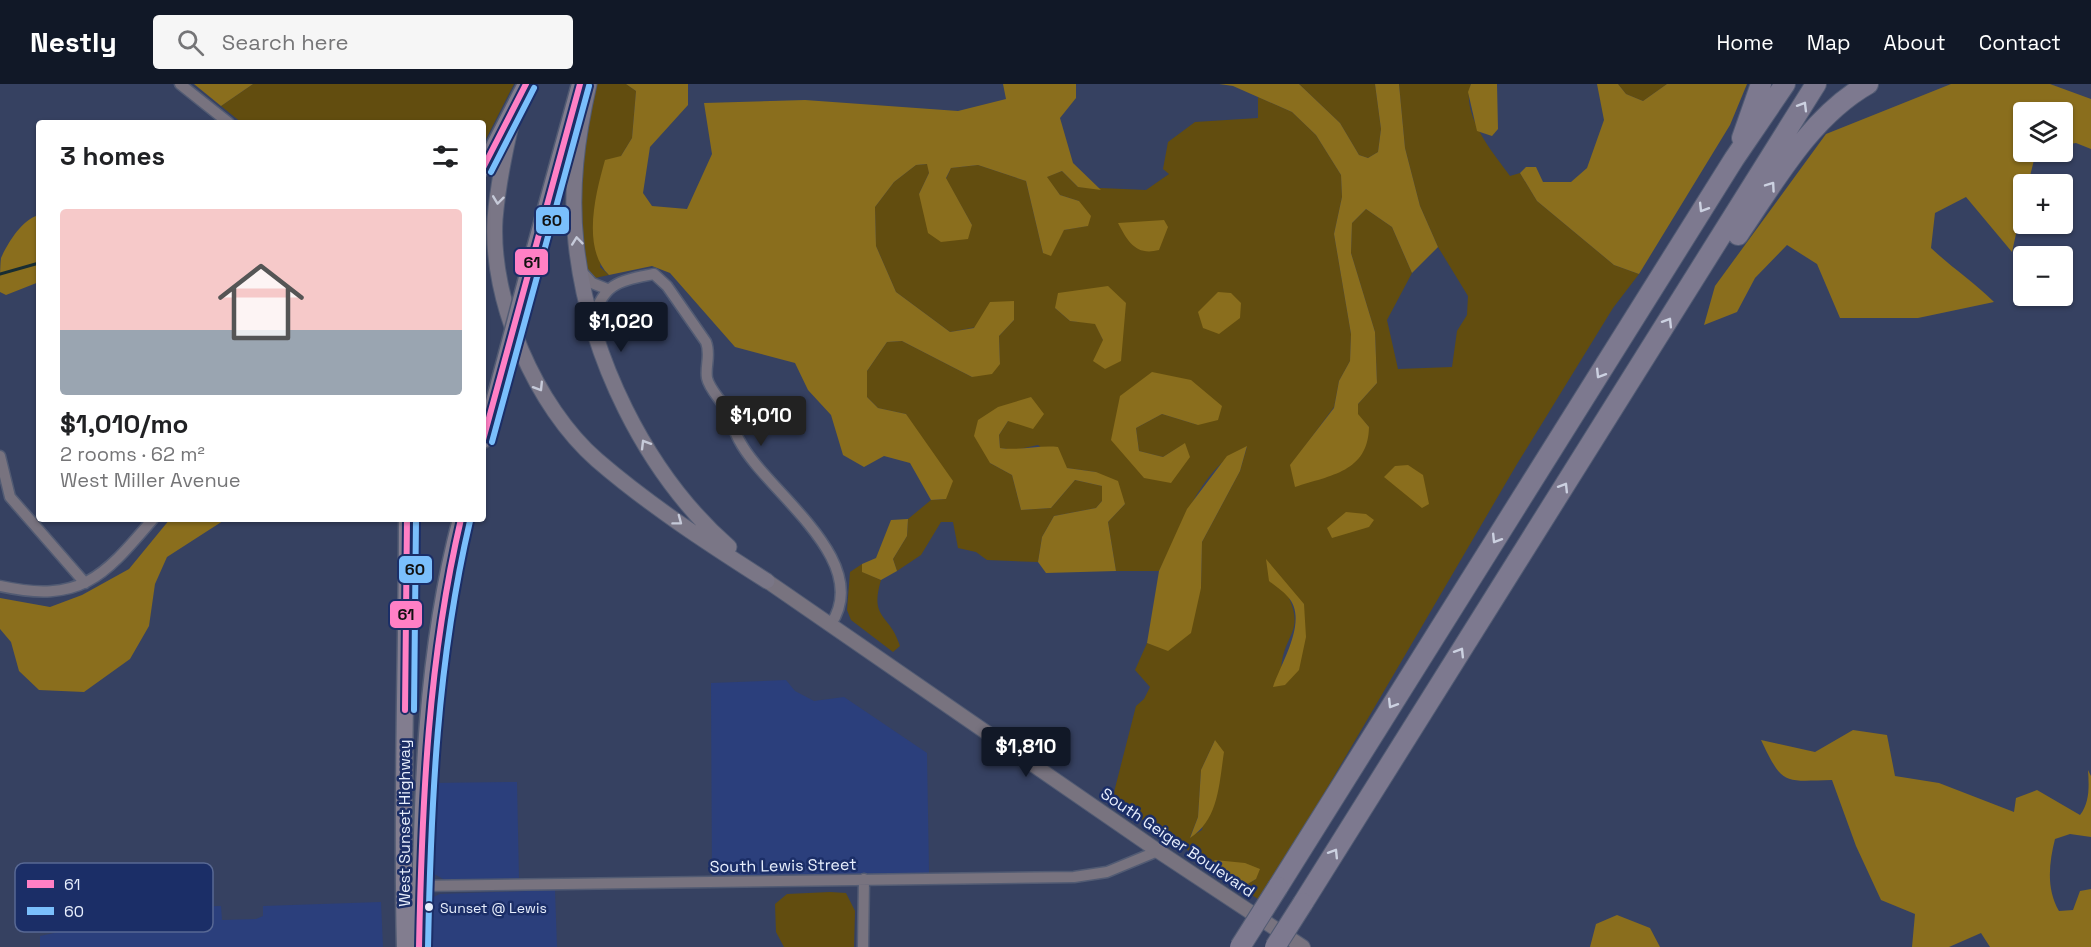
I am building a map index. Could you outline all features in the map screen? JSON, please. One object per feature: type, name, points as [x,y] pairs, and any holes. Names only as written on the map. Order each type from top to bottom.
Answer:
[{"type":"highway","points":[[1734,159],[1761,84]]},
{"type":"highway","points":[[1240,947],[1734,159],[1785,84]]},
{"type":"highway","points":[[1275,947],[1816,84]]},
{"type":"highway","points":[[1694,280],[1733,241],[1797,150],[1822,120],[1841,102],[1869,84]]},
{"type":"main road","points":[[486,162],[526,84]]},
{"type":"main road","points":[[486,425],[491,400],[580,84]]},
{"type":"main road","points":[[589,84],[578,135],[575,168],[576,243],[593,319],[619,396],[658,466],[712,532],[767,581]]},
{"type":"main road","points":[[517,101],[503,157],[495,221],[496,239],[498,266],[510,316],[533,378],[596,460],[686,527],[767,581]]},
{"type":"main road","name":"West Sunset Highway","points":[[405,947],[407,522]]},
{"type":"main road","name":"West Sunset Highway","points":[[419,947],[428,748],[439,633],[460,522]]},
{"type":"street","points":[[180,84],[225,120]]},
{"type":"street","points":[[581,270],[592,283],[607,289]]},
{"type":"street","points":[[593,319],[597,305],[607,289],[628,280],[656,274],[683,307],[706,342],[709,352],[708,381],[724,406],[739,440],[803,516],[832,561],[841,584],[842,598],[831,624]]},
{"type":"street","points":[[0,456],[1,472],[10,497],[66,558],[85,583]]},
{"type":"street","points":[[0,586],[22,590],[45,590],[65,589],[85,583],[114,564],[150,522]]},
{"type":"street","name":"South Geiger Boulevard","points":[[767,581],[1158,851],[1303,947]]},
{"type":"street","name":"South Lewis Street","points":[[404,886],[1074,877],[1107,872],[1158,851]]},
{"type":"street","points":[[863,947],[864,879]]},
{"type":"shaded area","points":[[194,84],[253,84],[221,106]]},
{"type":"shaded area","points":[[253,84],[514,84],[486,139],[486,120],[238,120],[221,106]]},
{"type":"shaded area","points":[[596,84],[626,84],[636,91],[632,138],[621,156],[600,267],[609,275],[595,278],[587,272],[581,217],[582,154]]},
{"type":"shaded area","points":[[626,84],[688,84],[688,105],[650,147],[643,193],[652,206],[687,209],[712,154],[704,103],[805,100],[958,111],[1006,99],[1003,84],[1076,84],[1076,98],[1060,118],[1073,163],[1101,190],[1078,187],[1062,171],[1047,177],[1060,195],[1079,201],[1091,216],[1088,226],[1064,230],[1051,256],[1043,253],[1026,181],[978,165],[951,168],[946,178],[972,225],[968,239],[941,242],[928,233],[919,194],[929,173],[927,164],[916,165],[894,182],[875,207],[876,246],[896,292],[950,332],[974,328],[990,302],[1014,301],[1014,320],[999,336],[1000,364],[992,374],[972,377],[902,341],[887,342],[867,371],[867,397],[878,408],[906,414],[953,481],[946,499],[931,500],[910,463],[884,456],[864,467],[843,455],[831,415],[808,390],[795,363],[735,347],[670,273],[652,266],[609,275],[600,264],[593,235],[595,203],[605,160],[621,156],[632,138],[636,91]]},
{"type":"shaded area","points":[[1219,84],[1299,84],[1340,123],[1359,155],[1368,158],[1378,152],[1381,129],[1375,84],[1399,84],[1405,148],[1420,206],[1438,247],[1412,273],[1392,227],[1366,209],[1352,223],[1351,253],[1375,332],[1377,383],[1358,404],[1358,414],[1369,427],[1367,442],[1355,463],[1334,475],[1295,487],[1290,465],[1334,408],[1339,381],[1350,361],[1351,334],[1334,234],[1342,197],[1341,175],[1316,135],[1292,112],[1233,86]]},
{"type":"shaded area","points":[[1299,84],[1375,84],[1381,129],[1378,152],[1368,158],[1359,155],[1340,123]]},
{"type":"shaded area","points":[[1399,84],[1471,84],[1470,108],[1474,120],[1487,145],[1510,176],[1520,173],[1537,201],[1614,265],[1639,274],[1613,308],[1517,464],[1261,901],[1241,888],[1256,879],[1215,860],[1207,865],[1177,842],[1112,800],[1136,706],[1144,699],[1150,687],[1135,670],[1147,643],[1168,650],[1201,588],[1202,542],[1240,471],[1247,447],[1231,456],[1204,483],[1184,518],[1159,571],[1116,571],[1108,522],[1125,504],[1096,472],[1067,468],[1038,445],[1015,450],[1000,448],[999,435],[1008,421],[998,407],[990,463],[1012,475],[1021,510],[1051,508],[1075,480],[1102,486],[1102,501],[1096,508],[1054,516],[1042,537],[1038,562],[987,560],[976,552],[958,548],[953,522],[941,522],[921,555],[897,571],[893,559],[907,536],[908,519],[931,500],[946,499],[906,414],[878,408],[867,397],[867,371],[887,342],[902,341],[972,377],[1000,364],[999,336],[1014,320],[950,332],[896,292],[876,246],[875,207],[894,182],[916,165],[928,164],[929,173],[919,194],[972,225],[946,179],[951,168],[978,165],[1026,181],[1043,253],[1064,230],[1087,226],[1079,201],[1060,195],[1046,177],[1062,171],[1078,187],[1146,190],[1169,174],[1163,169],[1168,142],[1195,122],[1258,118],[1258,97],[1292,112],[1316,135],[1341,175],[1342,197],[1334,234],[1351,334],[1350,361],[1339,381],[1334,407],[1291,465],[1369,427],[1357,414],[1358,404],[1377,383],[1375,332],[1351,253],[1352,223],[1366,209],[1392,227],[1412,273],[1387,320],[1398,369],[1452,367],[1457,331],[1467,315],[1468,296],[1438,247],[1420,206],[1405,148]],"holes":[[[1126,303],[1103,340],[1095,323],[1070,321],[1055,308]],[[1120,396],[1198,425],[1162,414],[1136,428],[1139,451],[1163,457],[1184,444],[1144,478]],[[1289,598],[1304,604],[1285,685],[1282,664],[1284,652],[1293,631],[1295,617]],[[1215,740],[1202,830],[1190,837],[1198,817],[1201,770]]]},
{"type":"shaded area","points":[[1471,84],[1497,84],[1498,129],[1492,136],[1477,131],[1468,92]]},
{"type":"shaded area","points":[[1597,84],[1618,84],[1626,94],[1643,101],[1667,84],[1747,84],[1730,125],[1639,274],[1614,265],[1537,201],[1520,173],[1526,167],[1536,167],[1543,182],[1571,182],[1587,168],[1604,120]]},
{"type":"shaded area","points":[[1618,84],[1667,84],[1643,101],[1626,94]]},
{"type":"shaded area","points":[[1951,84],[2050,84],[2091,99],[2091,149],[2073,143],[2073,102],[2013,102],[2013,162],[2034,162],[2030,174],[2013,174],[2013,234],[2016,234],[2012,252],[1966,197],[1935,213],[1931,248],[1994,302],[1918,318],[1840,318],[1817,264],[1787,245],[1755,278],[1737,312],[1704,325],[1715,286],[1826,134]]},
{"type":"shaded area","points":[[36,216],[36,283],[6,295],[0,292],[1,258],[21,226]]},
{"type":"shaded area","points":[[1164,220],[1168,227],[1159,250],[1151,251],[1144,251],[1134,246],[1118,223]]},
{"type":"shaded area","points":[[1108,286],[1126,303],[1121,361],[1105,369],[1093,361],[1103,340],[1095,324],[1070,321],[1055,308],[1058,293]]},
{"type":"shaded area","points":[[1218,292],[1231,293],[1241,303],[1240,318],[1219,334],[1203,328],[1198,312]]},
{"type":"shaded area","points":[[1152,372],[1191,380],[1222,406],[1218,420],[1198,425],[1162,414],[1136,428],[1139,451],[1163,457],[1185,443],[1190,457],[1171,483],[1144,478],[1111,440],[1120,396]]},
{"type":"shaded area","points":[[1031,397],[1044,414],[1033,429],[1008,421],[999,435],[1000,448],[1058,447],[1067,468],[1096,472],[1118,481],[1125,504],[1108,522],[1116,571],[1046,573],[1038,562],[1042,537],[1054,516],[1096,508],[1102,501],[1102,486],[1075,480],[1051,508],[1021,510],[1012,475],[990,463],[974,436],[978,420],[998,407]]},
{"type":"shaded area","points":[[1247,446],[1240,471],[1202,542],[1201,588],[1191,633],[1168,651],[1147,643],[1159,571],[1187,509],[1227,456]]},
{"type":"shaded area","points":[[1408,465],[1423,475],[1429,504],[1422,508],[1384,477],[1395,466]]},
{"type":"shaded area","points":[[1346,512],[1366,514],[1374,520],[1369,527],[1332,538],[1327,528]]},
{"type":"shaded area","points":[[908,519],[907,536],[893,559],[897,571],[881,580],[862,572],[862,564],[876,558],[891,520]]},
{"type":"shaded area","points":[[168,522],[221,522],[167,557],[155,584],[149,626],[130,659],[84,692],[39,690],[19,671],[11,642],[0,629],[0,598],[50,607],[82,595],[129,569]]},
{"type":"shaded area","points":[[1266,559],[1304,604],[1306,637],[1299,670],[1285,685],[1273,687],[1291,642],[1296,617],[1294,606],[1288,597],[1269,581]]},
{"type":"shaded area","points":[[862,564],[863,572],[881,580],[878,593],[879,610],[896,635],[900,646],[893,652],[851,620],[847,610],[850,572]]},
{"type":"shaded area","points":[[786,680],[795,691],[814,701],[844,697],[927,753],[929,873],[712,876],[711,683]]},
{"type":"shaded area","points":[[1853,730],[1887,735],[1895,776],[1939,783],[2014,812],[2016,798],[2037,790],[2080,815],[2089,788],[2088,770],[2091,776],[2091,837],[2070,834],[2055,839],[2051,857],[2050,885],[2059,911],[2073,910],[2080,891],[2091,889],[2091,947],[1990,947],[1981,933],[1949,947],[1912,947],[1915,914],[1881,900],[1856,846],[1832,780],[1803,781],[1786,778],[1774,766],[1761,740],[1815,752]]},
{"type":"shaded area","points":[[1215,740],[1224,752],[1216,800],[1207,821],[1190,838],[1198,817],[1201,770]]},
{"type":"shaded area","points":[[517,782],[519,881],[445,880],[434,874],[426,861],[430,783]]},
{"type":"shaded area","points":[[1215,860],[1245,863],[1260,869],[1256,879],[1241,888],[1207,865]]},
{"type":"shaded area","points":[[555,890],[557,947],[424,947],[427,902],[440,894]]},
{"type":"shaded area","points":[[846,893],[855,911],[854,947],[784,947],[776,932],[775,904],[787,894]]},
{"type":"shaded area","points":[[381,902],[383,947],[40,947],[40,936],[58,932],[213,932],[213,906],[221,906],[222,920],[256,919],[263,916],[263,906]]},
{"type":"shaded area","points":[[1617,915],[1650,928],[1660,947],[1590,947],[1596,924]]},
{"type":"waterway","points":[[0,274],[36,264]]},
{"type":"transit line","name":"61","points":[[486,162],[526,84]]},
{"type":"transit line","name":"61","points":[[486,429],[580,84]]},
{"type":"transit line","name":"60","points":[[492,442],[589,86]]},
{"type":"transit line","name":"60","points":[[491,172],[534,88]]},
{"type":"transit line","name":"61","points":[[405,710],[407,522]]},
{"type":"transit line","name":"60","points":[[414,710],[416,522]]},
{"type":"transit line","name":"61","points":[[419,947],[425,785],[434,678],[441,625],[460,522]]},
{"type":"transit line","name":"60","points":[[428,947],[434,786],[443,680],[450,627],[470,522]]},
{"type":"place","name":"Sunset @ Lewis","points":[[429,907]]}]
